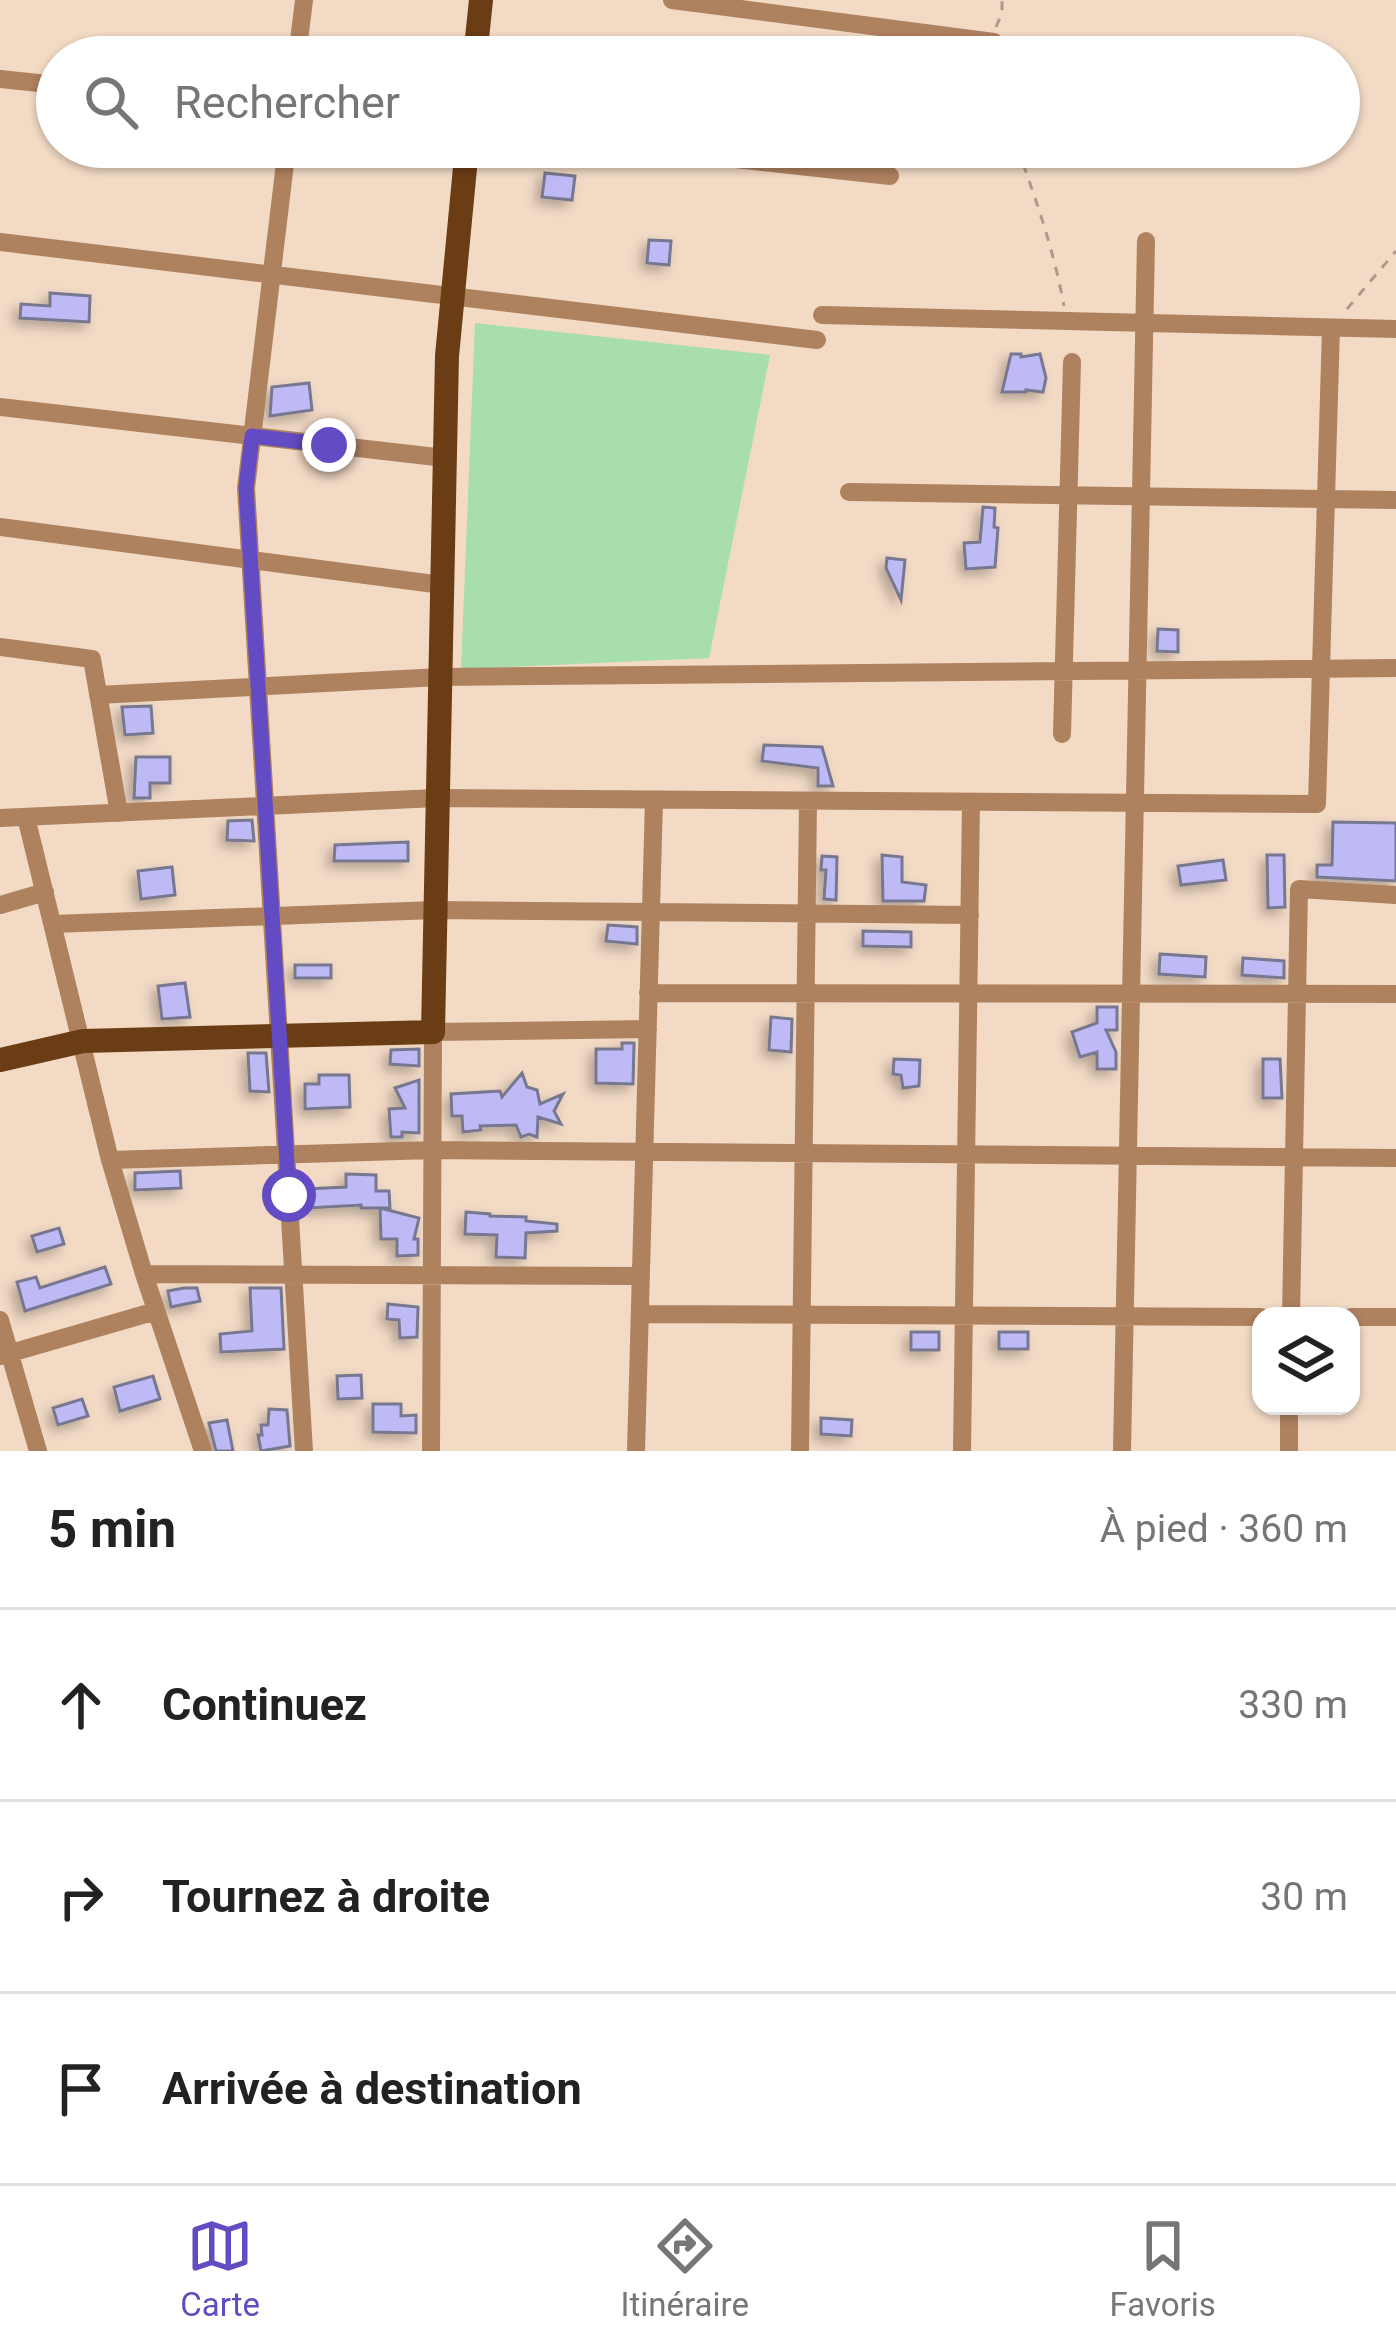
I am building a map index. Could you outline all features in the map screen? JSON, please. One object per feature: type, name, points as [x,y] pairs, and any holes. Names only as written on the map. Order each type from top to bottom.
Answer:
[{"type":"main road","points":[[477,36],[481,0]]},
{"type":"main road","points":[[0,1060],[82,1041],[433,1032],[447,356],[464,168]]},
{"type":"street","points":[[300,36],[304,0]]},
{"type":"street","points":[[672,0],[948,36]]},
{"type":"street","points":[[0,79],[36,83]]},
{"type":"street","points":[[285,168],[246,488],[304,1451]]},
{"type":"street","points":[[817,168],[890,176]]},
{"type":"street","points":[[1122,1451],[1146,241]]},
{"type":"street","points":[[0,242],[817,340]]},
{"type":"street","points":[[822,315],[1396,329]]},
{"type":"street","points":[[0,818],[437,798],[1317,804],[1331,328]]},
{"type":"street","points":[[1062,734],[1072,362]]},
{"type":"street","points":[[0,407],[445,458]]},
{"type":"street","points":[[850,492],[1396,500]]},
{"type":"street","points":[[0,527],[442,585]]},
{"type":"street","points":[[0,647],[92,659],[119,813]]},
{"type":"street","points":[[98,695],[440,677],[1396,668]]},
{"type":"street","points":[[636,1451],[654,800]]},
{"type":"street","points":[[800,1451],[808,801]]},
{"type":"street","points":[[962,1451],[971,802]]},
{"type":"street","points":[[26,817],[110,1160],[203,1451]]},
{"type":"street","points":[[1291,1307],[1299,889],[1396,895]]},
{"type":"street","points":[[0,905],[44,892]]},
{"type":"street","points":[[52,924],[435,910],[970,915]]},
{"type":"street","points":[[648,993],[1396,994]]},
{"type":"street","points":[[431,1451],[433,1032],[648,1029]]},
{"type":"street","points":[[110,1160],[432,1150],[1396,1158]]},
{"type":"street","points":[[144,1274],[641,1276]]},
{"type":"street","points":[[5,1355],[156,1311]]},
{"type":"street","points":[[640,1314],[1252,1317]]},
{"type":"street","points":[[1360,1317],[1396,1317]]},
{"type":"street","points":[[0,1320],[5,1355],[38,1451]]},
{"type":"street","points":[[1288,1451],[1289,1415]]},
{"type":"path","points":[[1024,168],[1053,248],[1066,321]]},
{"type":"path","points":[[1331,328],[1396,251]]},
{"type":"green space","points":[[475,323],[770,355],[709,658],[461,669]]},
{"type":"building","points":[[545,173],[575,176],[572,200],[542,197]]},
{"type":"building","points":[[649,240],[671,241],[669,265],[647,263]]},
{"type":"building","points":[[50,293],[90,296],[89,322],[20,318],[21,304],[50,306]]},
{"type":"building","points":[[1011,354],[1040,354],[1046,378],[1043,392],[1002,392]]},
{"type":"building","points":[[309,383],[312,410],[270,416],[272,387]]},
{"type":"building","points":[[983,507],[995,508],[995,567],[966,569],[964,543],[980,542]]},
{"type":"building","points":[[887,558],[905,560],[901,600],[886,568]]},
{"type":"building","points":[[1158,629],[1178,630],[1178,652],[1157,651]]},
{"type":"building","points":[[151,706],[153,733],[125,735],[122,707]]},
{"type":"building","points":[[764,745],[822,747],[833,786],[818,786],[818,768],[762,761]]},
{"type":"building","points":[[136,757],[170,757],[170,783],[150,783],[150,798],[134,798]]},
{"type":"building","points":[[252,820],[254,841],[227,840],[228,821]]},
{"type":"building","points":[[1333,822],[1396,823],[1396,881],[1317,877],[1317,865],[1332,865]]},
{"type":"building","points":[[408,842],[408,861],[334,861],[335,845]]},
{"type":"building","points":[[882,855],[902,857],[902,882],[926,885],[924,901],[883,901]]},
{"type":"building","points":[[1267,855],[1284,855],[1285,907],[1268,908]]},
{"type":"building","points":[[822,856],[837,857],[836,900],[824,899]]},
{"type":"building","points":[[1223,860],[1226,880],[1181,885],[1178,866]]},
{"type":"building","points":[[172,867],[175,895],[141,899],[138,871]]},
{"type":"building","points":[[608,925],[637,927],[637,944],[606,941]]},
{"type":"building","points":[[863,931],[911,932],[911,947],[863,946]]},
{"type":"building","points":[[1160,954],[1206,957],[1205,977],[1159,974]]},
{"type":"building","points":[[1243,958],[1284,961],[1284,978],[1242,975]]},
{"type":"building","points":[[295,965],[331,965],[331,978],[295,978]]},
{"type":"building","points":[[185,983],[190,1017],[162,1019],[158,986]]},
{"type":"building","points":[[1097,1007],[1117,1007],[1117,1030],[1106,1030],[1116,1052],[1116,1069],[1097,1069],[1097,1052],[1080,1057],[1072,1032],[1097,1023]]},
{"type":"building","points":[[771,1017],[792,1019],[791,1052],[769,1050]]},
{"type":"building","points":[[622,1043],[634,1043],[633,1084],[596,1083],[596,1049],[622,1049]]},
{"type":"building","points":[[419,1049],[419,1066],[390,1064],[391,1050]]},
{"type":"building","points":[[248,1053],[266,1053],[269,1092],[250,1091]]},
{"type":"building","points":[[894,1059],[920,1060],[919,1086],[903,1088],[901,1075],[893,1074]]},
{"type":"building","points":[[1263,1059],[1280,1059],[1282,1098],[1263,1098]]},
{"type":"building","points":[[522,1073],[527,1087],[537,1090],[540,1104],[563,1094],[554,1111],[561,1124],[538,1117],[537,1137],[521,1137],[516,1125],[480,1126],[481,1130],[463,1132],[462,1116],[452,1116],[451,1094],[500,1091],[502,1097]]},
{"type":"building","points":[[319,1075],[349,1075],[350,1107],[305,1109],[305,1084],[319,1084]]},
{"type":"building","points":[[419,1080],[419,1133],[391,1137],[389,1109],[405,1108],[395,1088]]},
{"type":"building","points":[[180,1171],[181,1188],[135,1190],[135,1173]]},
{"type":"building","points":[[346,1174],[376,1175],[376,1191],[389,1191],[390,1208],[307,1208],[306,1189],[346,1187]]},
{"type":"building","points":[[380,1208],[419,1218],[414,1239],[418,1239],[418,1255],[397,1256],[397,1239],[381,1239]]},
{"type":"building","points":[[466,1212],[526,1217],[526,1221],[557,1224],[557,1231],[526,1233],[525,1258],[496,1257],[497,1235],[465,1234]]},
{"type":"building","points":[[59,1228],[64,1244],[37,1252],[32,1236]]},
{"type":"building","points":[[105,1267],[111,1284],[25,1311],[17,1282],[36,1277],[40,1288]]},
{"type":"building","points":[[197,1288],[200,1301],[171,1307],[168,1291]]},
{"type":"building","points":[[250,1288],[281,1288],[284,1349],[221,1352],[220,1334],[252,1331]]},
{"type":"building","points":[[388,1304],[418,1307],[417,1337],[400,1338],[399,1320],[387,1319]]},
{"type":"building","points":[[911,1332],[939,1332],[939,1350],[911,1350]]},
{"type":"building","points":[[999,1332],[1028,1332],[1028,1349],[999,1349]]},
{"type":"building","points":[[361,1375],[362,1398],[338,1399],[337,1376]]},
{"type":"building","points":[[153,1376],[160,1399],[120,1411],[114,1387]]},
{"type":"building","points":[[82,1399],[88,1416],[58,1425],[53,1408]]},
{"type":"building","points":[[373,1404],[401,1404],[401,1416],[416,1415],[416,1433],[373,1432]]},
{"type":"building","points":[[269,1409],[287,1410],[290,1446],[261,1451],[258,1435],[262,1435],[261,1425],[268,1425]]},
{"type":"building","points":[[821,1418],[852,1420],[851,1436],[821,1434]]},
{"type":"building","points":[[227,1420],[233,1451],[216,1451],[209,1423]]},
{"type":"route","points":[[289,1195],[246,488],[252,436],[329,445]]}]
